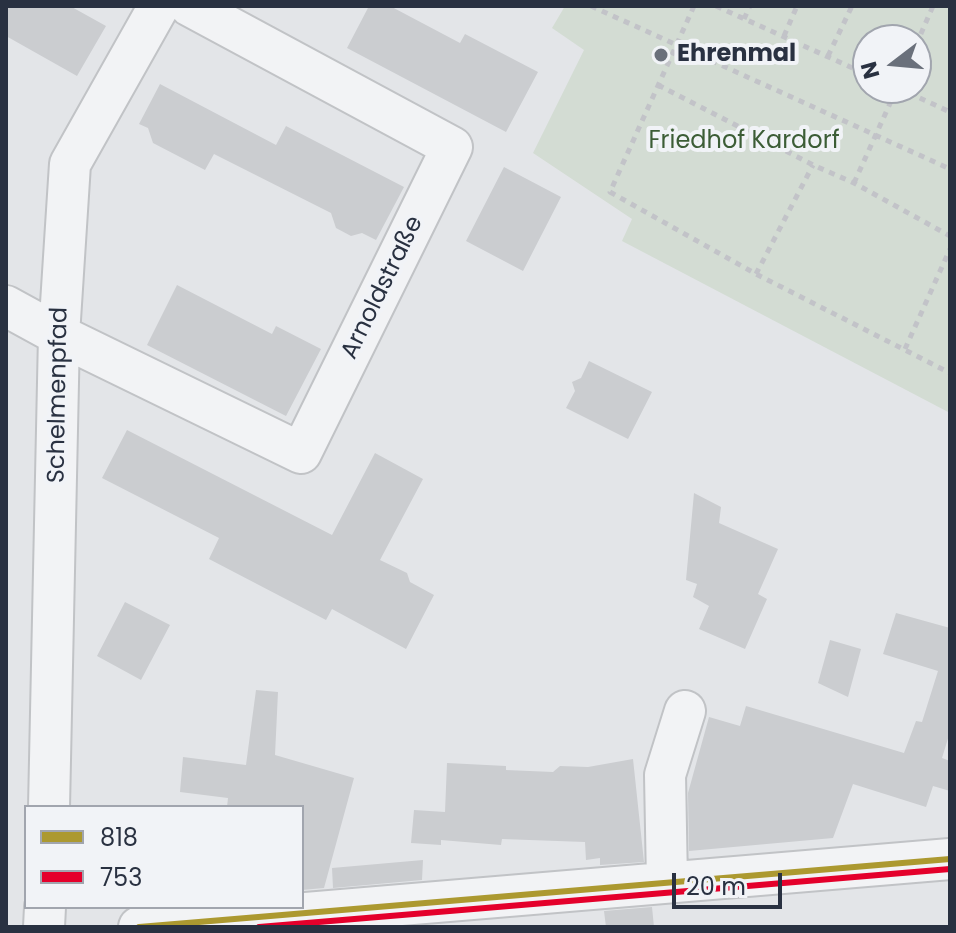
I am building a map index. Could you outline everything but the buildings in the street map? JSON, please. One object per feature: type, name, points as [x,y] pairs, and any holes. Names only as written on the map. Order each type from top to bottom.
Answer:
[{"type":"street","name":"Schelmenpfad","points":[[49,805],[59,335],[70,164],[159,6]]},
{"type":"street","name":"Arnoldstraße","points":[[59,335],[301,453],[452,147],[190,6]]},
{"type":"street","points":[[6,306],[59,335]]},
{"type":"street","points":[[667,882],[665,775],[685,711]]},
{"type":"street","points":[[139,927],[950,859]]},
{"type":"path","points":[[591,6],[950,169]]},
{"type":"path","points":[[694,6],[610,192],[756,274],[950,373]]},
{"type":"path","points":[[716,6],[852,67]]},
{"type":"path","points":[[744,19],[750,6]]},
{"type":"path","points":[[784,36],[797,6]]},
{"type":"path","points":[[828,56],[852,6]]},
{"type":"path","points":[[658,85],[854,183],[950,236]]},
{"type":"path","points":[[854,183],[890,104]]},
{"type":"path","points":[[756,274],[813,165]]},
{"type":"path","points":[[905,349],[950,249]]},
{"type":"green space","name":"Friedhof Kardorf","points":[[565,6],[950,6],[950,413],[622,241],[632,219],[533,153],[584,50],[552,28]]},
{"type":"transit line","name":"818","points":[[139,927],[950,859]]},
{"type":"transit line","name":"753","points":[[259,927],[950,869]]},
{"type":"place","name":"Ehrenmal","points":[[661,55]]}]
